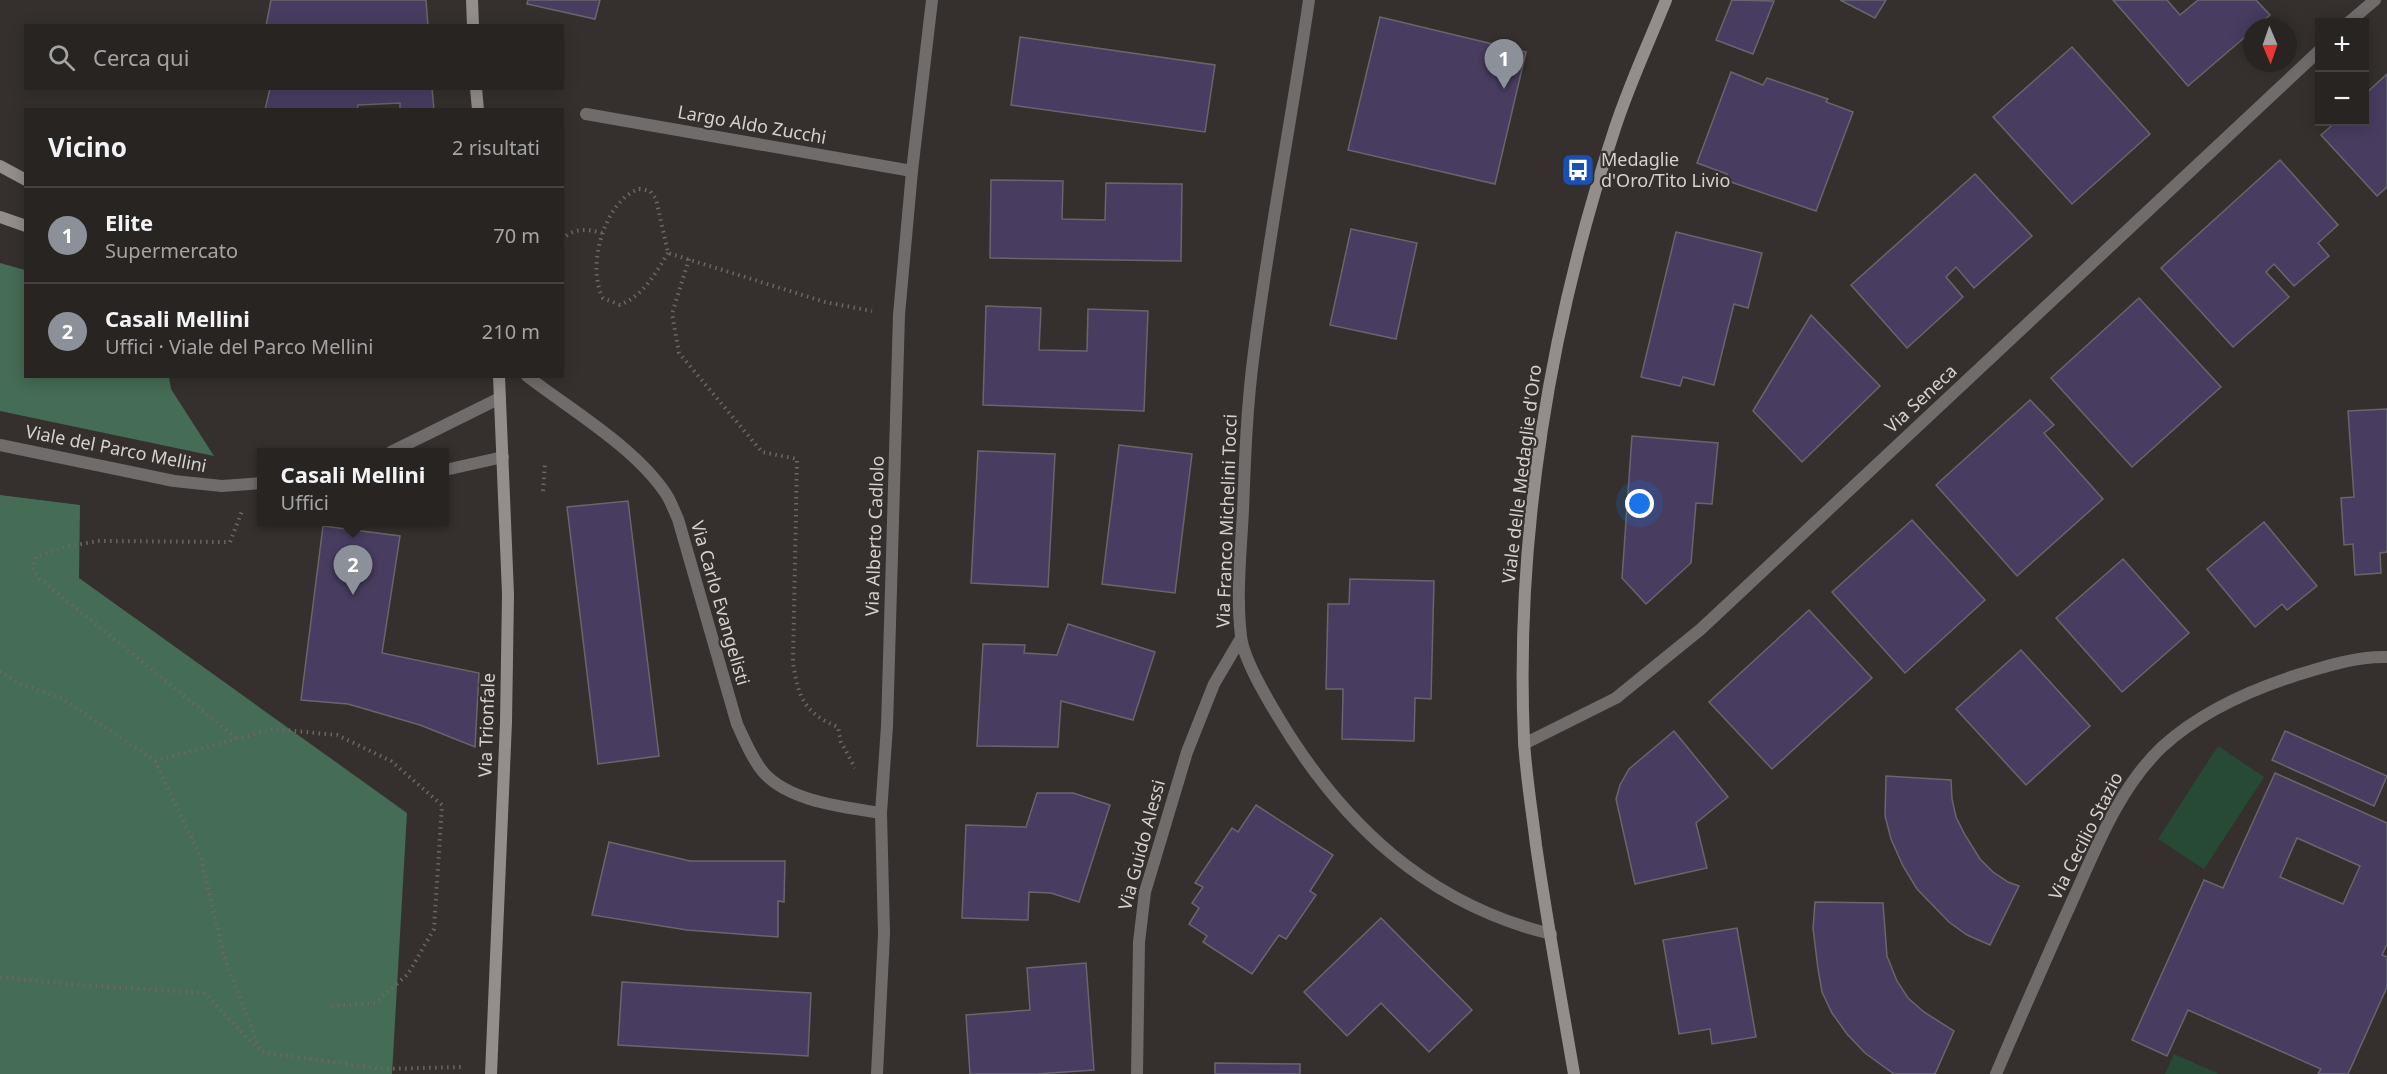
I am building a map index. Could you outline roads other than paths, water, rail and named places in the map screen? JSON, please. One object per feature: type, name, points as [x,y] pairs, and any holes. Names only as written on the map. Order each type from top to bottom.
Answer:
[{"type":"main road","points":[[472,0],[473,24]]},
{"type":"main road","name":"Viale delle Medaglie d'Oro","points":[[1574,1074],[1531,808],[1524,744],[1524,621],[1530,523],[1556,353],[1592,206],[1615,126],[1666,0]]},
{"type":"main road","points":[[476,90],[477,108]]},
{"type":"main road","points":[[0,166],[24,179]]},
{"type":"main road","points":[[0,218],[24,225]]},
{"type":"main road","name":"Via Trionfale","points":[[491,1074],[506,722],[507,594],[499,378]]},
{"type":"street","name":"Via Alberto Cadlolo","points":[[877,1074],[884,934],[881,813],[887,726],[899,315],[912,171],[932,0]]},
{"type":"street","name":"Via Franco Michelini Tocci","points":[[1309,0],[1254,353],[1245,444],[1240,590],[1241,638],[1264,693],[1292,740],[1336,800],[1370,836],[1431,885],[1494,916],[1551,934]]},
{"type":"street","points":[[2354,18],[2375,0]]},
{"type":"street","name":"Via Seneca","points":[[1524,744],[1616,698],[1701,629],[2315,54]]},
{"type":"street","name":"Largo Aldo Zucchi","points":[[586,114],[912,171]]},
{"type":"street","name":"Via Carlo Evangelisti","points":[[530,378],[626,451],[651,475],[667,496],[678,519],[737,724],[748,749],[765,774],[784,789],[795,794],[850,808],[881,813]]},
{"type":"street","points":[[401,448],[500,398]]},
{"type":"street","name":"Viale del Parco Mellini","points":[[0,445],[174,481],[222,486],[257,483]]},
{"type":"street","points":[[449,469],[503,457]]},
{"type":"street","name":"Via Guido Alessi","points":[[1137,1074],[1139,942],[1145,892],[1187,752],[1214,684],[1241,638]]},
{"type":"street","name":"Via Cecilio Stazio","points":[[1996,1074],[2111,817],[2140,772],[2162,747],[2183,730],[2212,712],[2278,681],[2354,660],[2387,657]]},
{"type":"place","name":"Elite","points":[[1504,89]]},
{"type":"place","name":"Medaglie d'Oro/Tito Livio","points":[[1578,170]]},
{"type":"place","name":"Casali Mellini","points":[[353,595]]}]
